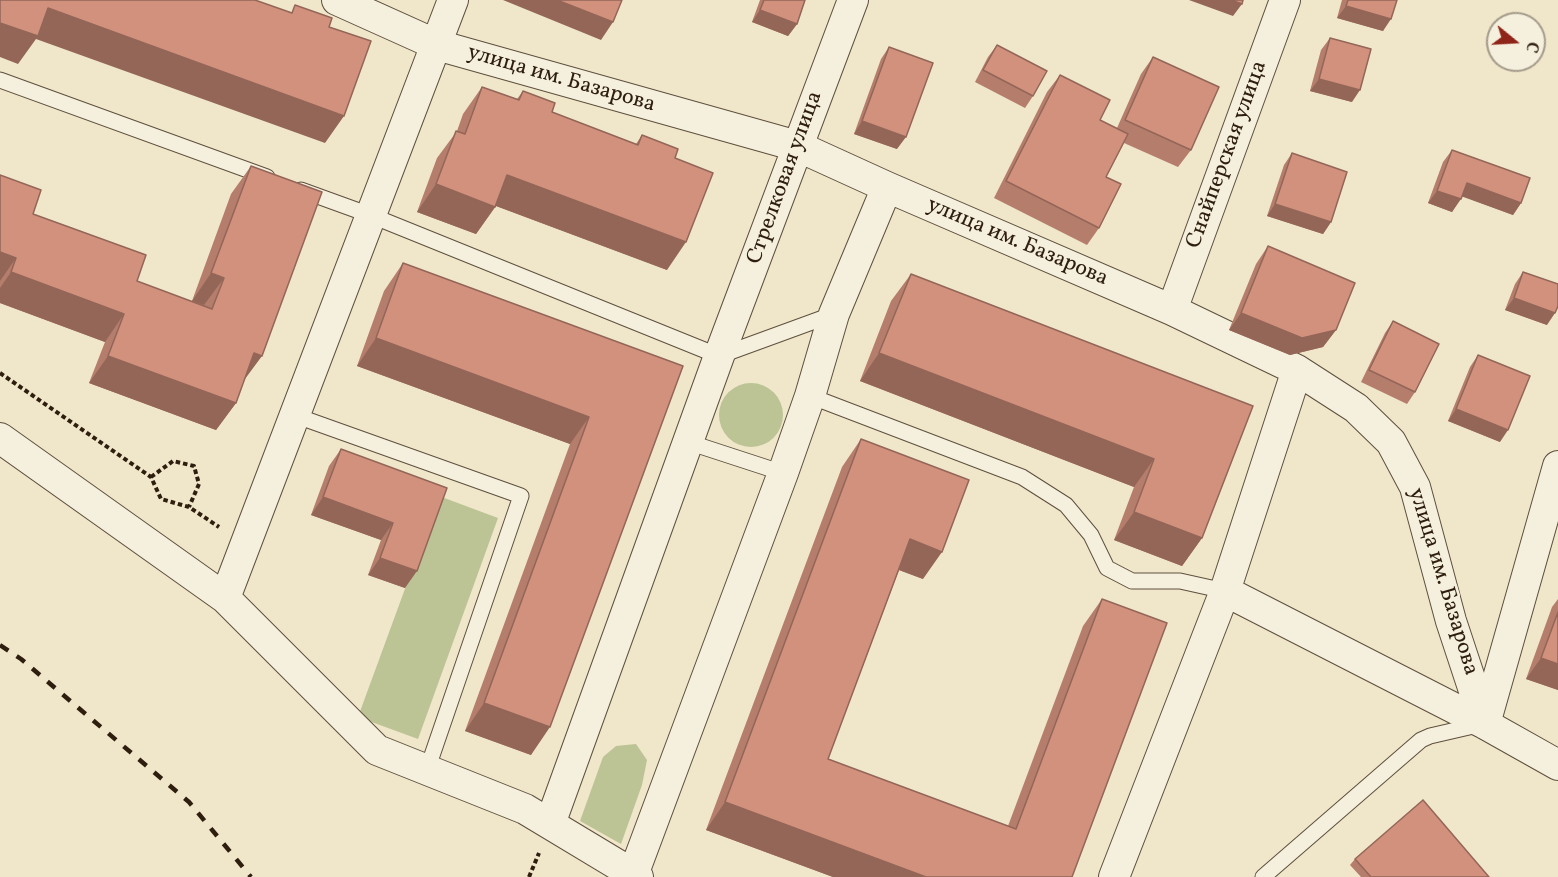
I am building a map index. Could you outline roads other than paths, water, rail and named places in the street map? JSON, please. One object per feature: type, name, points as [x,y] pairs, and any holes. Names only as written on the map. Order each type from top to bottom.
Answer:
[{"type":"street","name":"улица им. Базарова","points":[[337,0],[437,45],[797,146],[1172,310],[1297,370],[1356,408],[1391,442],[1401,460],[1415,487],[1451,621],[1485,724]]},
{"type":"street","points":[[225,598],[453,0]]},
{"type":"street","name":"Стрелковая улица","points":[[550,824],[718,356],[853,0]]},
{"type":"street","name":"Снайперская улица","points":[[1172,310],[1285,0]]},
{"type":"street","points":[[0,438],[225,598],[377,750],[525,809],[635,876],[783,473],[810,396],[834,314],[887,187]]},
{"type":"street","points":[[1114,877],[1225,591],[1297,370]]},
{"type":"street","points":[[1485,724],[1558,466]]},
{"type":"street","points":[[1225,591],[1485,724],[1558,765]]},
{"type":"lane","points":[[0,80],[370,215],[718,356],[834,314]]},
{"type":"lane","points":[[810,396],[1022,477],[1066,505],[1090,535],[1107,568],[1132,581],[1180,581],[1225,591]]},
{"type":"lane","points":[[294,415],[521,496],[427,770]]},
{"type":"lane","points":[[688,442],[783,473]]},
{"type":"lane","points":[[1273,874],[1421,740],[1485,724]]},
{"type":"railway","points":[[0,645],[21,659],[189,802],[251,877]]}]
